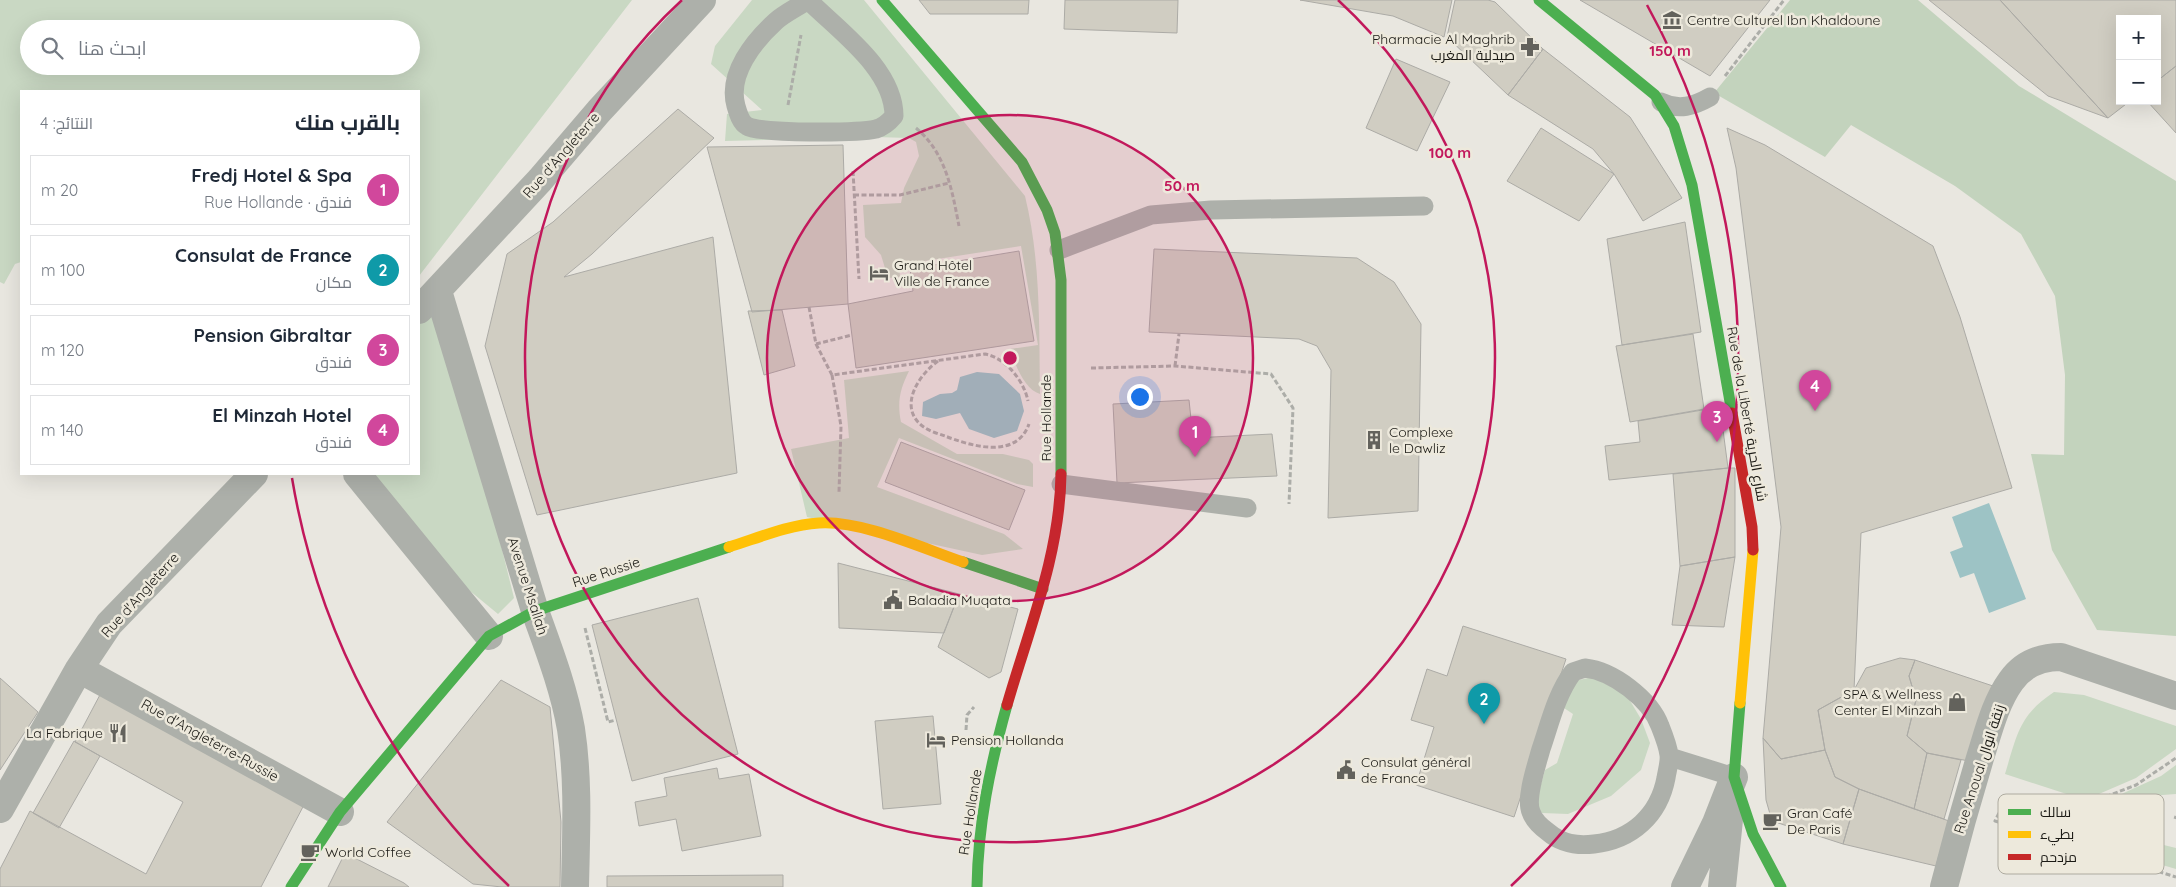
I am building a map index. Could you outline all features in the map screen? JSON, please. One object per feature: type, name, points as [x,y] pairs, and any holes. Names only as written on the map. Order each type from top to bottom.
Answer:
[{"type":"street","name":"Rue d'Angleterre","points":[[420,309],[702,0]]},
{"type":"street","name":"Rue Hollande","points":[[882,0],[1022,162],[1036,183],[1047,206],[1060,250],[1061,484],[1043,589],[998,742],[979,835],[977,887]]},
{"type":"street","name":"Rue de la Liberté شارع الحرية","points":[[1539,0],[1640,81],[1661,102],[1674,123],[1682,145],[1692,185],[1752,527],[1753,552],[1734,777],[1753,834],[1781,887]]},
{"type":"street","name":"Avenue Msallah","points":[[438,291],[535,612],[555,668],[571,730],[575,795],[575,887]]},
{"type":"street","name":"Rue d'Angleterre","points":[[0,809],[79,669],[109,624],[253,475]]},
{"type":"street","points":[[357,475],[489,636]]},
{"type":"street","name":"Rue Russie","points":[[291,887],[340,812],[489,636],[535,612],[779,531],[801,525],[837,523],[883,533],[1043,589]]},
{"type":"street","name":"Rue Anoual زنقة انوال","points":[[1944,887],[1989,728],[2011,680],[2021,670],[2050,657],[2060,657],[2176,696]]},
{"type":"street","name":"Rue d'Angleterre-Russie","points":[[79,669],[340,812]]},
{"type":"street","points":[[1685,887],[1716,823],[1734,777]]},
{"type":"street","points":[[1722,887],[1734,777]]},
{"type":"lane","points":[[808,0],[875,66],[892,96],[894,116],[888,123],[877,128],[863,130],[786,131],[756,129],[745,126],[736,106],[734,95],[735,80],[741,65],[756,42],[777,20],[808,0]]},
{"type":"lane","points":[[1661,102],[1668,106],[1683,108],[1703,100]]},
{"type":"lane","points":[[1682,145],[1681,130],[1687,113],[1703,100]]},
{"type":"lane","points":[[1060,250],[1151,215],[1210,210],[1424,206]]},
{"type":"lane","points":[[1061,484],[1247,508]]},
{"type":"lane","points":[[1585,668],[1598,670],[1616,678],[1628,688],[1659,723],[1670,757],[1662,797],[1655,810],[1629,834],[1600,844],[1578,846],[1553,836],[1538,824],[1531,812],[1530,794],[1540,755],[1556,704],[1573,672],[1585,668]]},
{"type":"lane","points":[[1670,757],[1734,777]]},
{"type":"path","points":[[786,131],[788,94],[808,0]]},
{"type":"path","points":[[1703,100],[1784,0]]},
{"type":"path","points":[[894,116],[912,124],[928,138],[940,156],[949,183],[959,226]]},
{"type":"path","points":[[853,170],[859,279]]},
{"type":"path","points":[[854,195],[900,195],[949,183]]},
{"type":"path","points":[[809,307],[816,344],[832,375],[841,426],[837,523]]},
{"type":"path","points":[[1175,366],[1180,334]]},
{"type":"path","points":[[816,344],[852,335]]},
{"type":"path","points":[[832,375],[985,354],[997,356],[1011,370],[1020,383],[1030,405]]},
{"type":"path","points":[[938,361],[927,368],[919,378],[914,389],[912,402],[913,414],[930,431],[984,447],[997,448],[1018,441],[1028,426],[1030,416]]},
{"type":"path","points":[[1060,368],[1175,366],[1271,374],[1293,408],[1290,504]]},
{"type":"path","points":[[578,598],[608,722],[616,720]]},
{"type":"path","points":[[2113,794],[2136,785],[2176,758]]},
{"type":"path","points":[[2164,873],[2176,877]]},
{"type":"green space","points":[[0,0],[632,0],[420,275],[420,90],[20,90],[20,262],[15,264],[4,284],[0,282]]},
{"type":"green space","points":[[752,0],[864,0],[1025,196],[1037,270],[1040,394],[1025,382],[1017,369],[1010,349],[1038,345],[1021,246],[899,265],[900,277],[888,278],[881,255],[865,237],[863,205],[901,203],[904,188],[919,156],[916,142],[909,138],[875,137],[725,141],[727,114],[762,110],[711,64],[715,46]]},
{"type":"green space","points":[[1790,0],[1918,0],[2019,86],[2176,181],[2176,636],[2097,630],[2052,550],[2031,454],[2064,455],[2065,375],[2055,296],[2021,234],[1955,186],[1851,125],[1825,157],[1714,93]]},
{"type":"green space","points":[[438,291],[514,598],[498,614],[464,586],[373,475],[420,475],[420,318]]},
{"type":"green space","points":[[909,371],[900,396],[901,422],[957,454],[1003,454],[1029,460],[1033,464],[1033,487],[1017,484],[899,438],[877,487],[1004,534],[1023,549],[982,555],[807,517],[791,449],[849,438],[844,380]]},
{"type":"green space","points":[[1592,677],[1626,694],[1641,719],[1650,743],[1641,770],[1611,796],[1568,814],[1542,813],[1535,805],[1545,770],[1557,763],[1573,714],[1564,708],[1575,681]]},
{"type":"green space","points":[[2054,692],[2084,695],[2176,726],[2176,749],[2136,778],[2099,794],[2067,794],[2005,774],[2021,727],[2033,709]]},
{"type":"green space","points":[[2176,765],[2176,794],[2122,794],[2161,776]]},
{"type":"green space","points":[[2164,845],[2176,848],[2176,869],[2164,865]]},
{"type":"water","points":[[977,372],[999,374],[1020,394],[1024,411],[1017,431],[994,438],[969,429],[960,413],[936,419],[922,416],[923,402],[940,394],[952,393],[957,390],[960,377]]},
{"type":"water","points":[[1989,503],[2026,599],[1989,613],[1974,573],[1960,578],[1950,552],[1963,547],[1952,517]]},
{"type":"building","points":[[919,0],[1029,0],[1028,14],[930,14]]},
{"type":"building","points":[[1065,0],[1178,0],[1177,33],[1064,29]]},
{"type":"building","points":[[1300,0],[1452,0],[1444,37],[1393,16]]},
{"type":"building","points":[[1455,0],[1488,0],[1495,2],[1543,49],[1508,95],[1447,37]]},
{"type":"building","points":[[1580,0],[1770,0],[1710,76]]},
{"type":"building","points":[[1929,0],[2000,0],[2108,118],[2048,96]]},
{"type":"building","points":[[2000,0],[2176,0],[2176,66],[2161,78],[2161,15],[2116,15],[2116,105],[2125,105],[2108,118]]},
{"type":"building","points":[[1543,49],[1630,117],[1682,198],[1643,221],[1614,174],[1593,149],[1508,95]]},
{"type":"building","points":[[1396,59],[1450,82],[1417,151],[1366,128]]},
{"type":"building","points":[[2176,66],[2176,133],[2151,105],[2161,105],[2161,78]]},
{"type":"building","points":[[678,109],[714,138],[592,254],[564,277],[713,237],[737,473],[537,515],[485,346],[507,254],[553,222]]},
{"type":"building","points":[[1541,128],[1614,174],[1579,221],[1507,181]]},
{"type":"building","points":[[1727,128],[1765,145],[1933,246],[1960,317],[2012,488],[1861,533],[1854,690],[1818,710],[1825,750],[1781,759],[1763,738],[1781,527],[1736,168]]},
{"type":"building","points":[[843,145],[848,304],[752,312],[707,147]]},
{"type":"building","points":[[1685,222],[1701,332],[1622,345],[1607,239]]},
{"type":"building","name":"Complexe le Dawliz","points":[[1154,249],[1357,258],[1394,282],[1421,324],[1418,511],[1328,518],[1331,370],[1317,346],[1299,339],[1149,332]]},
{"type":"building","points":[[1019,251],[1034,341],[856,368],[848,304],[913,291],[910,269]]},
{"type":"building","points":[[782,310],[795,366],[764,375],[748,311]]},
{"type":"building","points":[[1693,334],[1704,409],[1630,422],[1616,346]]},
{"type":"building","points":[[1189,400],[1193,438],[1272,434],[1277,476],[1117,483],[1113,404]]},
{"type":"building","points":[[1720,407],[1728,468],[1609,480],[1605,446],[1640,442],[1638,421]]},
{"type":"building","points":[[901,442],[1025,490],[1009,530],[885,482]]},
{"type":"building","points":[[1735,468],[1735,557],[1680,566],[1673,474]]},
{"type":"building","points":[[1735,557],[1724,627],[1672,625],[1680,566]]},
{"type":"building","points":[[838,563],[959,594],[944,633],[839,628]]},
{"type":"building","points":[[959,594],[1018,609],[1001,672],[989,678],[938,647]]},
{"type":"building","points":[[698,598],[738,754],[632,781],[592,625]]},
{"type":"building","points":[[1463,626],[1566,659],[1514,817],[1416,785],[1434,727],[1411,720],[1427,669],[1447,676]]},
{"type":"building","points":[[1900,658],[1915,660],[1909,676],[1916,700],[1907,736],[1927,753],[1914,809],[1859,789],[1835,777],[1825,750],[1818,710],[1854,690],[1866,668]]},
{"type":"building","points":[[1915,660],[1996,687],[1974,762],[1927,753],[1907,736],[1916,700],[1909,676]]},
{"type":"building","points":[[0,678],[38,712],[0,770]]},
{"type":"building","points":[[501,680],[550,707],[561,822],[560,887],[502,887],[473,884],[387,822]]},
{"type":"building","points":[[102,691],[305,803],[261,887],[0,887],[0,869],[30,811],[146,874],[183,802],[75,742]]},
{"type":"building","points":[[933,716],[941,804],[883,809],[875,721]]},
{"type":"building","points":[[1763,738],[1781,759],[1825,750],[1835,777],[1859,789],[1843,844],[1772,821],[1766,800]]},
{"type":"building","points":[[74,741],[100,756],[59,828],[33,813]]},
{"type":"building","points":[[1927,753],[1961,760],[1944,819],[1914,809]]},
{"type":"building","points":[[717,768],[719,779],[749,774],[761,836],[682,851],[676,819],[639,826],[635,802],[667,796],[664,778]]},
{"type":"building","points":[[1859,789],[1949,821],[1936,866],[1843,844]]},
{"type":"building","points":[[345,853],[404,883],[409,887],[328,887]]},
{"type":"building","points":[[783,875],[783,887],[607,887],[607,876]]},
{"type":"traffic: fast","points":[[882,0],[1022,162],[1047,210],[1055,233],[1061,280],[1061,474]]},
{"type":"traffic: fast","points":[[1539,0],[1655,95],[1674,126],[1692,185],[1732,413]]},
{"type":"traffic: fast","points":[[291,887],[340,812],[489,636],[535,611],[729,547]]},
{"type":"traffic: fast","points":[[963,562],[1043,589]]},
{"type":"traffic: fast","points":[[1740,703],[1734,777],[1753,834],[1781,887]]},
{"type":"traffic: fast","points":[[977,887],[982,818],[995,750],[1007,705]]},
{"type":"traffic: slow","points":[[729,547],[796,526],[836,523],[872,530],[963,562]]},
{"type":"traffic: slow","points":[[1740,703],[1753,550]]},
{"type":"traffic: jam","points":[[1732,413],[1752,527],[1753,550]]},
{"type":"traffic: jam","points":[[1007,705],[1049,562],[1059,504],[1061,474]]},
{"type":"place","name":"Centre Culturel Ibn Khaldoune","points":[[1672,20]]},
{"type":"place","name":"Pharmacie Al Maghrib صيدلية المغرب","points":[[1530,47]]},
{"type":"place","name":"Grand Hôtel Ville de France","points":[[879,273]]},
{"type":"place","name":"El Minzah Hotel","points":[[1815,411]]},
{"type":"place","name":"Complexe le Dawliz","points":[[1374,440]]},
{"type":"place","name":"Pension Gibraltar","points":[[1717,442]]},
{"type":"place","name":"Fredj Hotel & Spa","points":[[1195,457]]},
{"type":"place","name":"Baladia Muqata","points":[[893,600]]},
{"type":"place","name":"SPA & Wellness Center El Minzah","points":[[1957,702]]},
{"type":"place","name":"Consulat de France","points":[[1484,724]]},
{"type":"place","name":"La Fabrique","points":[[118,733]]},
{"type":"place","name":"Pension Hollanda","points":[[936,740]]},
{"type":"place","name":"Consulat général de France","points":[[1346,770]]},
{"type":"place","name":"Gran Café De Paris","points":[[1772,821]]},
{"type":"place","name":"World Coffee","points":[[310,852]]}]
